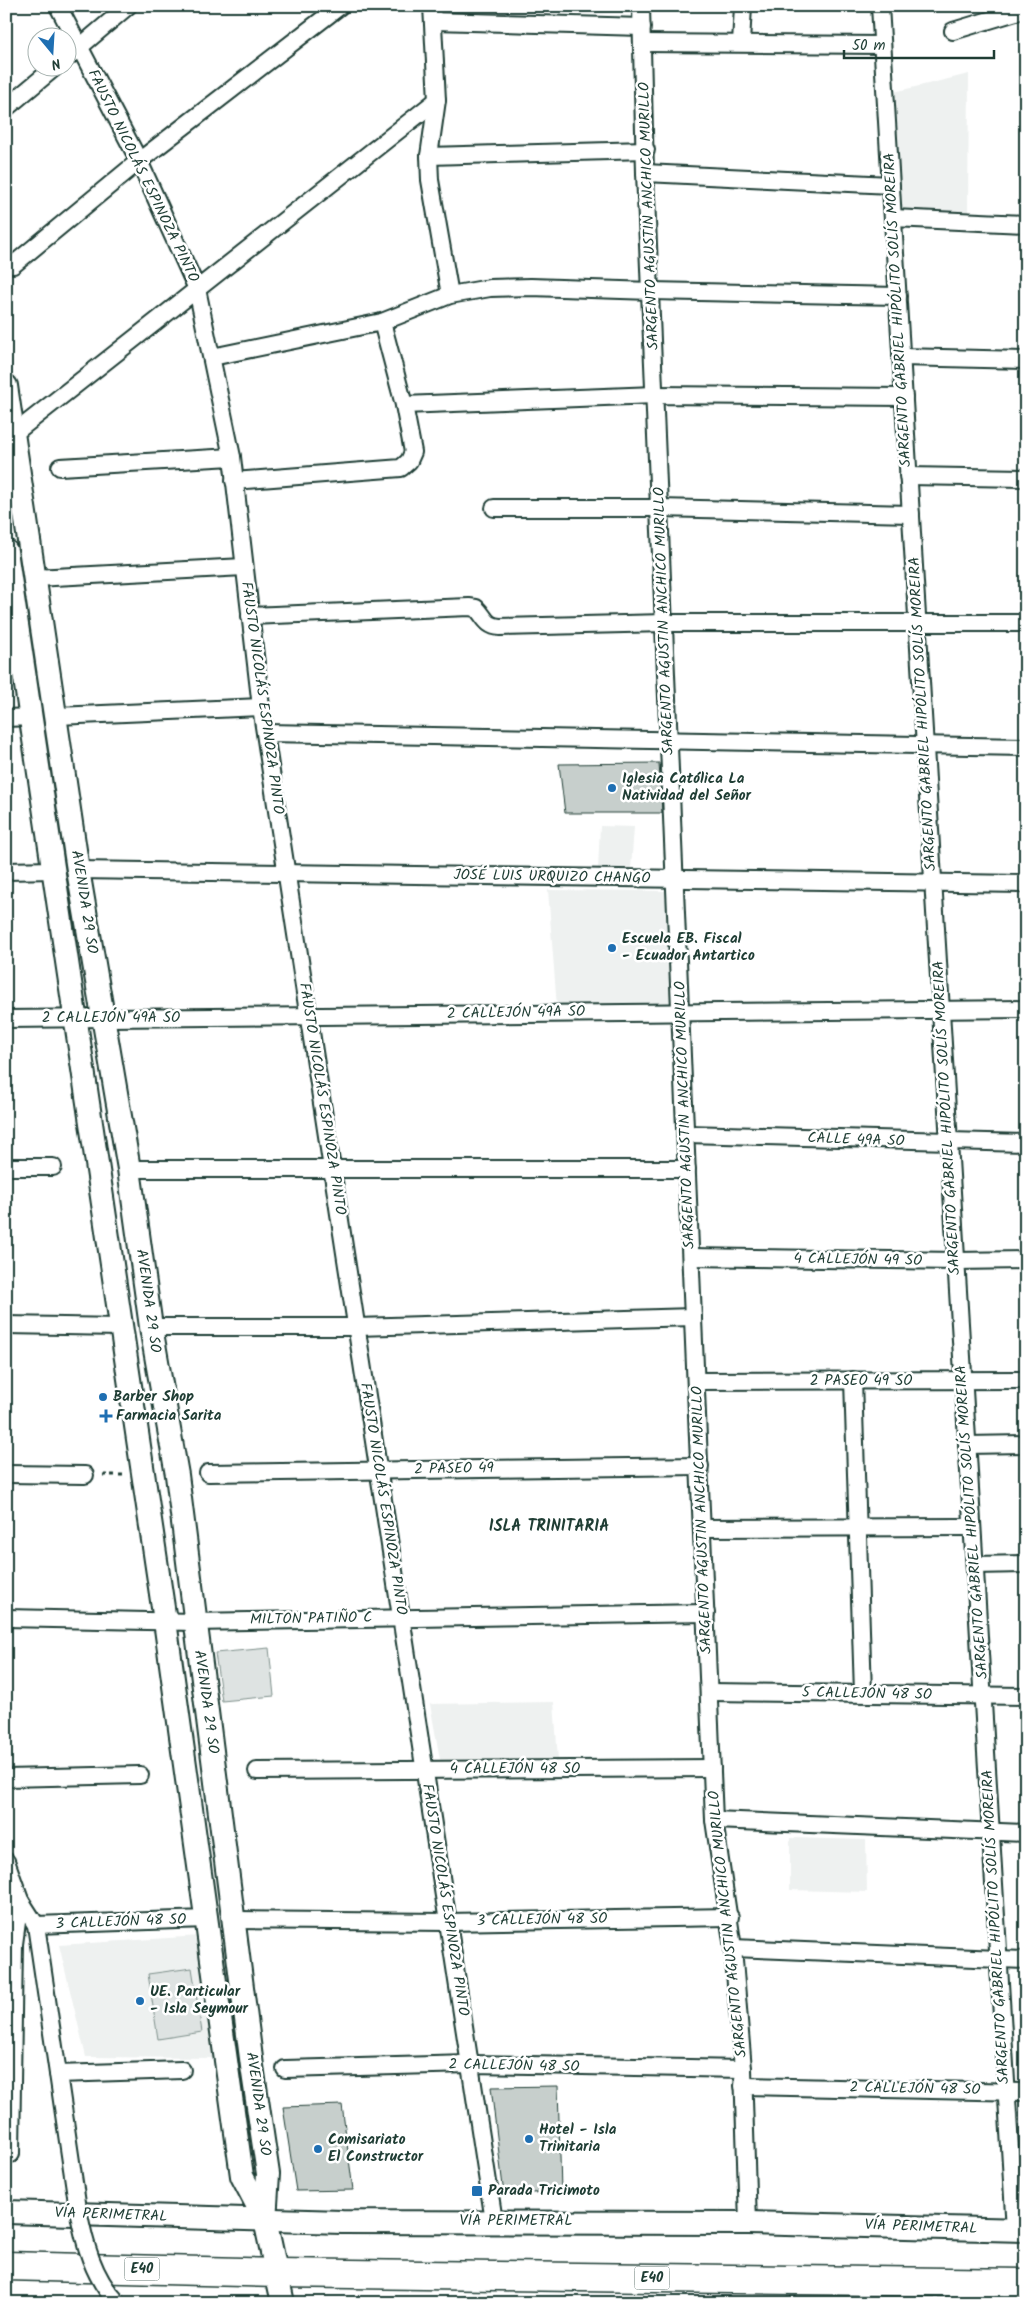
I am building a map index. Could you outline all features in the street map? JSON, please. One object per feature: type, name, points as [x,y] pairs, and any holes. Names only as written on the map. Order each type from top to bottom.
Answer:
[{"type":"highway","name":"E40","points":[[6,2266],[278,2273],[1026,2284]]},
{"type":"street","name":"FAUSTO NICOLÁS ESPINOZA PINTO","points":[[58,6],[66,28]]},
{"type":"street","points":[[78,49],[128,6]]},
{"type":"street","points":[[13,264],[139,160],[340,6]]},
{"type":"street","name":"SARGENTO AGUSTIN ANCHICO MURILLO","points":[[642,6],[646,173],[714,1820],[730,1916],[733,1948],[743,2077],[748,2223]]},
{"type":"street","points":[[741,43],[742,6]]},
{"type":"street","name":"SARGENTO GABRIEL HIPÓLITO SOLÍS MOREIRA","points":[[880,6],[1006,2092],[1020,2230]]},
{"type":"street","points":[[953,31],[1026,9]]},
{"type":"street","points":[[450,295],[434,210],[429,156],[437,100],[433,14],[741,43],[882,45]]},
{"type":"street","name":"FAUSTO NICOLÁS ESPINOZA PINTO","points":[[78,59],[139,160],[197,289],[232,457],[261,706],[494,2221]]},
{"type":"street","points":[[6,108],[42,78]]},
{"type":"street","points":[[10,436],[437,100]]},
{"type":"street","points":[[429,156],[646,150]]},
{"type":"street","points":[[646,173],[891,185]]},
{"type":"street","points":[[893,218],[1026,224]]},
{"type":"street","points":[[212,357],[382,322],[450,295],[490,288],[531,286],[651,291],[898,296]]},
{"type":"street","points":[[234,481],[401,468],[409,461],[413,452],[404,405],[382,322]]},
{"type":"street","points":[[901,357],[1026,360]]},
{"type":"street","name":"AVENIDA 29 SO","points":[[6,386],[10,436],[57,716],[78,870],[130,1169],[151,1328],[177,1475],[194,1622],[252,2066],[268,2174],[265,2220]]},
{"type":"street","points":[[404,405],[655,395],[904,397]]},
{"type":"street","points":[[60,467],[232,457]]},
{"type":"street","points":[[908,476],[1026,478]]},
{"type":"street","points":[[494,508],[660,508],[911,514]]},
{"type":"street","name":"AVENIDA 29 SO","points":[[6,551],[165,1621],[242,2176],[265,2220],[283,2303]]},
{"type":"street","points":[[35,578],[244,567]]},
{"type":"street","points":[[250,616],[469,607],[476,608],[486,622],[492,626],[665,623],[1026,623]]},
{"type":"street","points":[[57,716],[261,706]]},
{"type":"street","points":[[6,718],[31,717]]},
{"type":"street","points":[[266,733],[1026,748]]},
{"type":"street","points":[[6,871],[53,870]]},
{"type":"street","name":"JOSÉ LUIS URQUIZO CHANGO","points":[[78,870],[1026,884]]},
{"type":"street","name":"2 CALLEJÓN 49A SO","points":[[6,1019],[681,1010],[1026,1009]]},
{"type":"street","name":"CALLE 49A SO","points":[[686,1134],[1026,1143]]},
{"type":"street","points":[[6,1166],[53,1167]]},
{"type":"street","points":[[130,1169],[687,1169]]},
{"type":"street","name":"4 CALLEJÓN 49 SO","points":[[691,1257],[956,1261],[1026,1260]]},
{"type":"street","points":[[151,1328],[357,1327],[693,1317]]},
{"type":"street","points":[[6,1325],[121,1327]]},
{"type":"street","points":[[853,1380],[863,1693]]},
{"type":"street","name":"2 PASEO 49 SO","points":[[696,1381],[853,1380],[963,1382],[1026,1380]]},
{"type":"street","points":[[967,1444],[1026,1444]]},
{"type":"street","name":"2 PASEO 49","points":[[208,1473],[700,1466]]},
{"type":"street","points":[[6,1474],[85,1475]]},
{"type":"street","points":[[702,1528],[972,1527]]},
{"type":"street","points":[[974,1565],[1026,1564]]},
{"type":"street","name":"MILTON PATIÑO C","points":[[6,1618],[194,1622],[706,1613]]},
{"type":"street","name":"5 CALLEJÓN 48 SO","points":[[709,1692],[1026,1696]]},
{"type":"street","name":"4 CALLEJÓN 48 SO","points":[[258,1771],[712,1768]]},
{"type":"street","points":[[6,1778],[140,1774]]},
{"type":"street","points":[[714,1820],[1026,1832]]},
{"type":"street","points":[[6,1861],[9,1880],[36,1925],[78,2209],[87,2247],[100,2279],[118,2303]]},
{"type":"street","points":[[10,2154],[14,1944],[20,1900]]},
{"type":"street","name":"3 CALLEJÓN 48 SO","points":[[234,1920],[448,1922],[730,1916]]},
{"type":"street","name":"3 CALLEJÓN 48 SO","points":[[36,1925],[206,1919]]},
{"type":"street","points":[[733,1948],[1026,1960]]},
{"type":"street","name":"2 CALLEJÓN 48 SO","points":[[285,2069],[470,2064],[1026,2092]]},
{"type":"street","points":[[58,2074],[182,2070]]},
{"type":"street","name":"VÍA PERIMETRAL","points":[[6,2212],[342,2222],[748,2223],[1020,2230]]},
{"type":"shaded area","points":[[969,74],[968,216],[900,215],[890,93]]},
{"type":"shaded area","points":[[600,826],[634,827],[631,869],[598,870]]},
{"type":"shaded area","name":"Escuela EB. Fiscal - Ecuador Antartico","points":[[548,890],[668,891],[675,1005],[557,1008]]},
{"type":"shaded area","points":[[269,1648],[274,1696],[222,1701],[215,1653]]},
{"type":"shaded area","points":[[554,1702],[558,1760],[441,1765],[430,1704]]},
{"type":"shaded area","points":[[790,1838],[866,1840],[867,1892],[790,1890]]},
{"type":"shaded area","name":"UE. Particular - Isla Seymour","points":[[200,1936],[216,2058],[86,2057],[59,1945]]},
{"type":"shaded area","points":[[192,1968],[202,2032],[158,2039],[148,1974]]},
{"type":"building","name":"Iglesia Católica La Natividad del Señor","points":[[659,763],[662,813],[565,813],[559,764]]},
{"type":"building","name":"Hotel - Isla Trinitaria","points":[[558,2086],[561,2191],[504,2195],[491,2087]]},
{"type":"building","name":"Comisariato El Constructor","points":[[342,2105],[353,2190],[296,2191],[283,2107]]},
{"type":"place","name":"Iglesia Católica La Natividad del Señor","points":[[612,788]]},
{"type":"place","name":"Escuela EB. Fiscal - Ecuador Antartico","points":[[612,948]]},
{"type":"place","name":"Barber Shop","points":[[103,1397]]},
{"type":"place","name":"Farmacia Sarita","points":[[106,1416]]},
{"type":"place","name":"UE. Particular - Isla Seymour","points":[[140,2001]]},
{"type":"place","name":"Hotel - Isla Trinitaria","points":[[529,2139]]},
{"type":"place","name":"Comisariato El Constructor","points":[[318,2149]]},
{"type":"place","name":"Parada Tricimoto","points":[[477,2191]]},
{"type":"district","name":"ISLA TRINITARIA","points":[[549,1526]]}]
